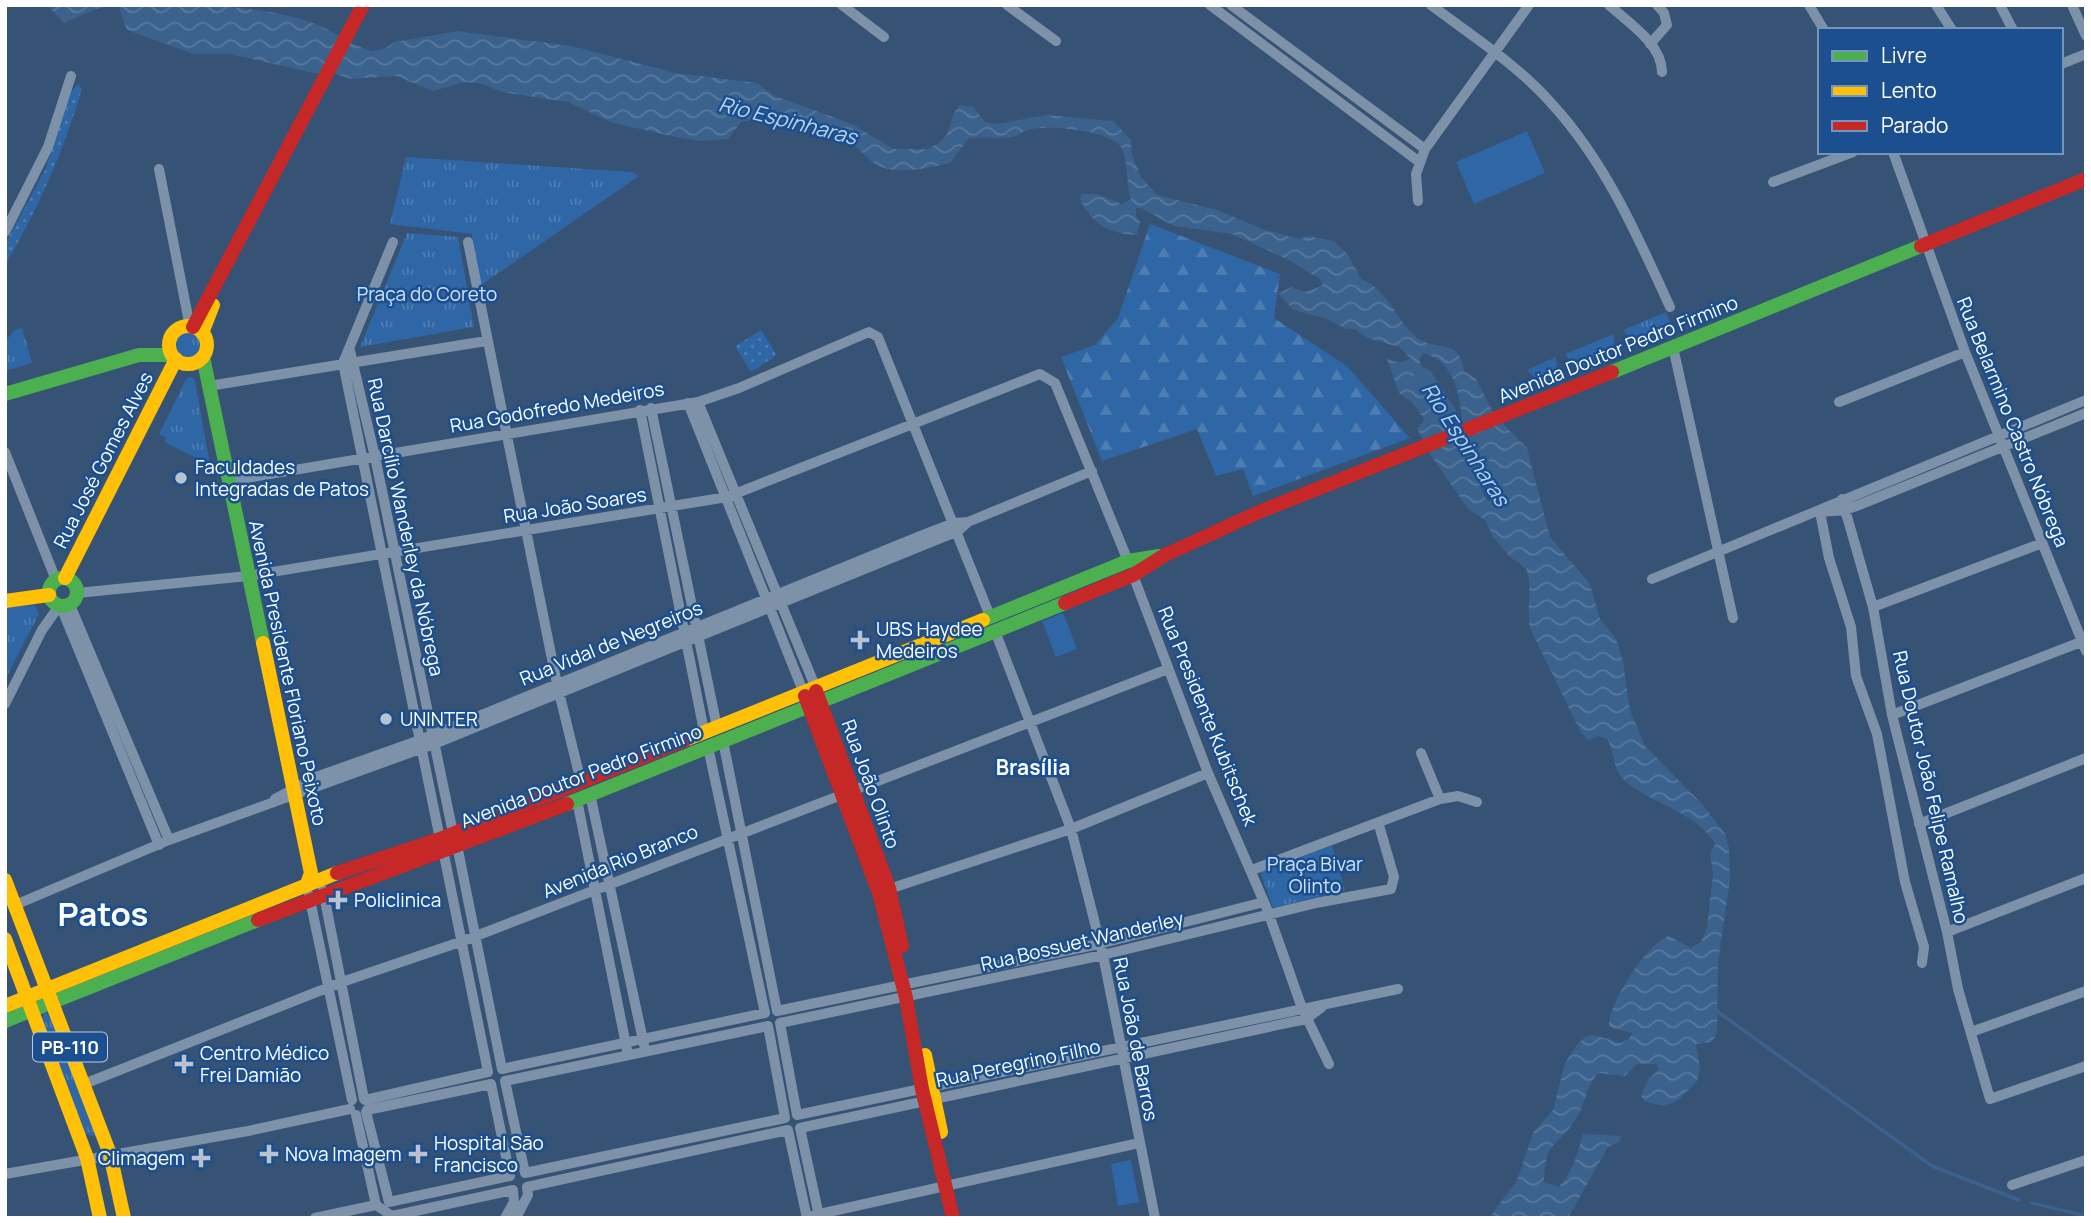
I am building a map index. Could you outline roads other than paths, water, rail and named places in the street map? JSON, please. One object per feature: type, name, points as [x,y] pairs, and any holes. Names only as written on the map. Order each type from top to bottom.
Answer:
[{"type":"main road","points":[[177,359],[170,341],[190,330],[272,191],[279,169],[363,5]]},
{"type":"main road","name":"Avenida Doutor Pedro Firmino","points":[[582,792],[711,729],[995,631],[1133,575],[1165,555],[1259,512],[1547,399],[2086,179]]},
{"type":"main road","points":[[5,394],[139,355],[190,330]]},
{"type":"main road","points":[[139,355],[195,363],[203,357],[207,346],[190,330]]},
{"type":"main road","name":"Avenida Presidente Floriano Peixoto","points":[[203,357],[313,879]]},
{"type":"main road","name":"Rua José Gomes Alves","points":[[64,593],[177,359]]},
{"type":"main road","name":"Avenida Doutor Pedro Firmino","points":[[5,1021],[30,1004],[50,996],[317,897],[448,842],[723,741],[811,695],[990,616],[1128,561],[1165,555]]},
{"type":"main road","points":[[5,601],[64,593]]},
{"type":"main road","name":"Rua João Olinto","points":[[811,695],[884,890],[908,991],[953,1218]]},
{"type":"main road","name":"Avenida Doutor Pedro Firmino","points":[[50,996],[313,879],[448,842]]},
{"type":"main road","name":"PB-110","points":[[5,880],[110,1154],[124,1218]]},
{"type":"main road","name":"PB-110","points":[[5,939],[87,1158],[100,1218]]},
{"type":"main road","name":"Avenida Doutor Pedro Firmino","points":[[5,1006],[30,1004]]},
{"type":"street","points":[[842,5],[884,37]]},
{"type":"street","points":[[1007,5],[1056,41]]},
{"type":"street","points":[[1210,5],[1418,161]]},
{"type":"street","points":[[1231,5],[1425,149]]},
{"type":"street","points":[[1431,5],[1496,53],[1551,102],[1588,148],[1632,222],[1670,307]]},
{"type":"street","points":[[1418,201],[1418,161],[1529,5]]},
{"type":"street","points":[[1609,5],[1660,56],[1662,72]]},
{"type":"street","points":[[1650,44],[1667,25],[1664,13],[1657,5]]},
{"type":"street","points":[[1809,5],[1823,28]]},
{"type":"street","points":[[1936,5],[1950,28]]},
{"type":"street","points":[[2000,5],[2012,28]]},
{"type":"street","points":[[2072,5],[2086,36]]},
{"type":"street","points":[[2063,63],[2086,54]]},
{"type":"street","points":[[5,232],[43,160],[72,76]]},
{"type":"street","points":[[1773,182],[1848,154]]},
{"type":"street","name":"Rua Belarmino Castro Nóbrega","points":[[1894,154],[1965,352],[2084,644]]},
{"type":"street","points":[[159,169],[190,330]]},
{"type":"street","name":"Rua Darcílio Wanderley da Nóbrega","points":[[393,242],[343,363],[421,744],[475,936],[496,1077],[519,1181]]},
{"type":"street","points":[[468,242],[558,688],[582,792],[609,885],[645,1052]]},
{"type":"street","name":"Rua Godofredo Medeiros","points":[[229,481],[693,403],[739,388],[865,332],[878,337],[915,426]]},
{"type":"street","points":[[209,386],[486,341]]},
{"type":"street","points":[[1673,347],[1733,618]]},
{"type":"street","name":"Rua Darcílio Wanderley da Nóbrega","points":[[350,351],[396,553],[432,739],[463,941],[519,1181]]},
{"type":"street","points":[[1839,402],[1965,352]]},
{"type":"street","name":"Rua João Soares","points":[[64,593],[248,576],[383,556],[732,496],[915,426],[1034,375],[1047,376],[1055,383],[1092,471]]},
{"type":"street","points":[[1652,579],[1820,512],[1842,499],[2086,400]]},
{"type":"street","name":"Rua João Olinto","points":[[693,403],[779,599],[811,695]]},
{"type":"street","points":[[646,409],[698,633],[711,729]]},
{"type":"street","points":[[646,409],[658,509],[685,638],[711,729]]},
{"type":"street","points":[[1820,512],[1845,510],[2086,413]]},
{"type":"street","points":[[915,426],[990,616]]},
{"type":"street","points":[[5,452],[169,840]]},
{"type":"street","points":[[1092,471],[1128,561]]},
{"type":"street","name":"Rua Vidal de Negreiros","points":[[15,905],[169,840],[421,744],[698,633],[1092,471]]},
{"type":"street","name":"Rua João Olinto","points":[[732,496],[768,604],[811,695]]},
{"type":"street","name":"Rua Doutor João Felipe Ramalho","points":[[1842,499],[1873,607],[1892,715],[1947,932],[1958,989],[1990,1099],[2086,1066]]},
{"type":"street","points":[[1820,512],[1829,558],[1851,627],[1856,676],[1877,734],[1905,881],[1922,940],[1922,963]]},
{"type":"street","points":[[1873,607],[2042,542]]},
{"type":"street","name":"Rua Presidente Kubitschek","points":[[1133,575],[1208,773],[1252,870],[1306,1018],[1329,1064]]},
{"type":"street","points":[[64,593],[159,845]]},
{"type":"street","name":"Rua José Gomes Alves","points":[[5,704],[64,593]]},
{"type":"street","name":"Rua João de Barros","points":[[995,631],[1071,829],[1102,955],[1155,1218]]},
{"type":"street","points":[[1892,715],[2084,644]]},
{"type":"street","name":"Avenida Rio Branco","points":[[84,1084],[342,982],[463,941],[1168,669]]},
{"type":"street","points":[[723,741],[742,832],[807,1217],[948,1190],[1139,1143]]},
{"type":"street","points":[[708,747],[727,837],[773,1018]]},
{"type":"street","points":[[1421,753],[1440,799]]},
{"type":"street","points":[[1919,824],[2086,758]]},
{"type":"street","points":[[884,890],[1071,829],[1208,773]]},
{"type":"street","points":[[582,792],[596,890],[628,1055]]},
{"type":"street","points":[[1252,870],[1440,799],[1458,796],[1478,802]]},
{"type":"street","name":"Rua Bossuet Wanderley","points":[[5,1174],[248,1131],[496,1077],[626,1044],[1102,955],[1391,889],[1394,877],[1378,822]]},
{"type":"street","points":[[1947,932],[2086,878]]},
{"type":"street","name":"Avenida Presidente Floriano Peixoto","points":[[313,879],[342,982],[360,1106]]},
{"type":"street","name":"Avenida Presidente Floriano Peixoto","points":[[317,897],[328,988],[360,1106],[384,1210]]},
{"type":"street","name":"Rua Bossuet Wanderley","points":[[908,991],[1264,902]]},
{"type":"street","name":"Rua Peregrino Filho","points":[[928,1094],[1120,1047],[1398,989]]},
{"type":"street","points":[[1970,1032],[2086,991]]},
{"type":"street","name":"Rua Peregrino Filho","points":[[315,1218],[384,1210],[928,1094],[1122,1058],[1306,1018],[1322,1007]]},
{"type":"street","name":"Rua Bossuet Wanderley","points":[[496,1077],[645,1052],[773,1018]]},
{"type":"street","points":[[793,1123],[819,1215]]},
{"type":"street","points":[[2011,1185],[2086,1160]]},
{"type":"street","points":[[505,1218],[514,1202],[519,1181]]},
{"type":"street","points":[[516,1218],[528,1195],[519,1181]]},
{"type":"water","points":[[47,5],[115,5],[96,9],[64,23]]},
{"type":"water","points":[[118,5],[204,6],[267,11],[322,27],[344,40],[328,72],[318,74],[229,54],[193,54],[127,30]]},
{"type":"water","points":[[457,31],[571,46],[676,73],[757,83],[773,95],[854,125],[893,149],[927,149],[939,143],[947,134],[954,113],[960,105],[973,107],[985,122],[997,124],[1047,115],[1113,121],[1131,140],[1132,155],[1141,177],[1157,195],[1217,210],[1265,230],[1300,239],[1308,236],[1334,241],[1348,255],[1361,279],[1380,291],[1412,334],[1428,343],[1448,347],[1458,354],[1464,371],[1476,379],[1496,418],[1464,431],[1458,396],[1450,374],[1435,358],[1423,353],[1419,360],[1452,429],[1423,440],[1417,428],[1425,420],[1412,402],[1399,393],[1387,359],[1399,362],[1410,358],[1399,347],[1367,338],[1355,329],[1346,329],[1327,319],[1294,310],[1278,294],[1291,287],[1305,292],[1322,286],[1321,280],[1289,260],[1232,234],[1174,226],[1141,208],[1136,208],[1136,216],[1140,222],[1137,235],[1110,230],[1096,221],[1080,200],[1081,194],[1096,194],[1122,204],[1131,199],[1121,147],[1104,136],[1077,130],[1036,128],[1012,137],[969,138],[950,163],[898,170],[877,165],[844,140],[801,125],[742,121],[728,139],[699,141],[613,123],[568,102],[502,92],[483,84],[465,82],[433,91],[396,76],[350,79],[330,72],[345,41],[372,51],[384,49],[395,42]]},
{"type":"water","points":[[1498,419],[1527,448],[1550,537],[1590,584],[1600,619],[1616,639],[1623,661],[1630,710],[1645,746],[1703,805],[1725,834],[1729,848],[1730,880],[1718,963],[1717,1033],[1712,1042],[1696,1044],[1700,1068],[1697,1081],[1677,1101],[1664,1106],[1646,1102],[1641,1096],[1648,1080],[1659,1069],[1656,1064],[1637,1064],[1625,1076],[1598,1073],[1590,1085],[1578,1116],[1549,1152],[1544,1182],[1559,1187],[1564,1181],[1572,1168],[1583,1134],[1622,1136],[1619,1142],[1608,1147],[1568,1218],[1489,1218],[1517,1180],[1534,1131],[1553,1110],[1565,1063],[1576,1046],[1586,1036],[1594,1035],[1621,1043],[1629,1039],[1632,1033],[1609,1027],[1610,1017],[1622,990],[1640,961],[1660,940],[1669,936],[1691,948],[1701,942],[1707,927],[1713,874],[1710,854],[1715,844],[1696,823],[1645,795],[1623,779],[1617,770],[1607,739],[1599,736],[1588,740],[1581,733],[1530,628],[1526,568],[1510,557],[1493,537],[1485,520],[1468,509],[1425,447],[1455,436],[1466,452],[1486,499],[1490,501],[1489,486],[1464,433]]},
{"type":"waterway","name":"Rio Espinharas","points":[[1423,377],[1494,486]]},
{"type":"waterway","points":[[1714,1009],[1932,1166],[2019,1200]]},
{"type":"waterway","points":[[2032,1203],[2086,1216]]},
{"type":"place","name":"Faculdades Integradas de Patos","points":[[181,478]]},
{"type":"place","name":"UBS Haydee Medeiros","points":[[860,640]]},
{"type":"place","name":"UNINTER","points":[[386,719]]},
{"type":"place","name":"Policlinica","points":[[338,900]]},
{"type":"place","name":"Centro Médico Frei Damião","points":[[184,1064]]},
{"type":"place","name":"Nova Imagem","points":[[269,1154]]},
{"type":"place","name":"Hospital São Francisco","points":[[418,1154]]},
{"type":"place","name":"Climagem","points":[[201,1158]]},
{"type":"district","name":"Brasília","points":[[1033,767]]},
{"type":"district","name":"Patos","points":[[103,913]]},
{"type":"park label","name":"Praça do Coreto","points":[[427,294]]},
{"type":"park label","name":"Praça Bivar Olinto","points":[[1315,875]]}]
